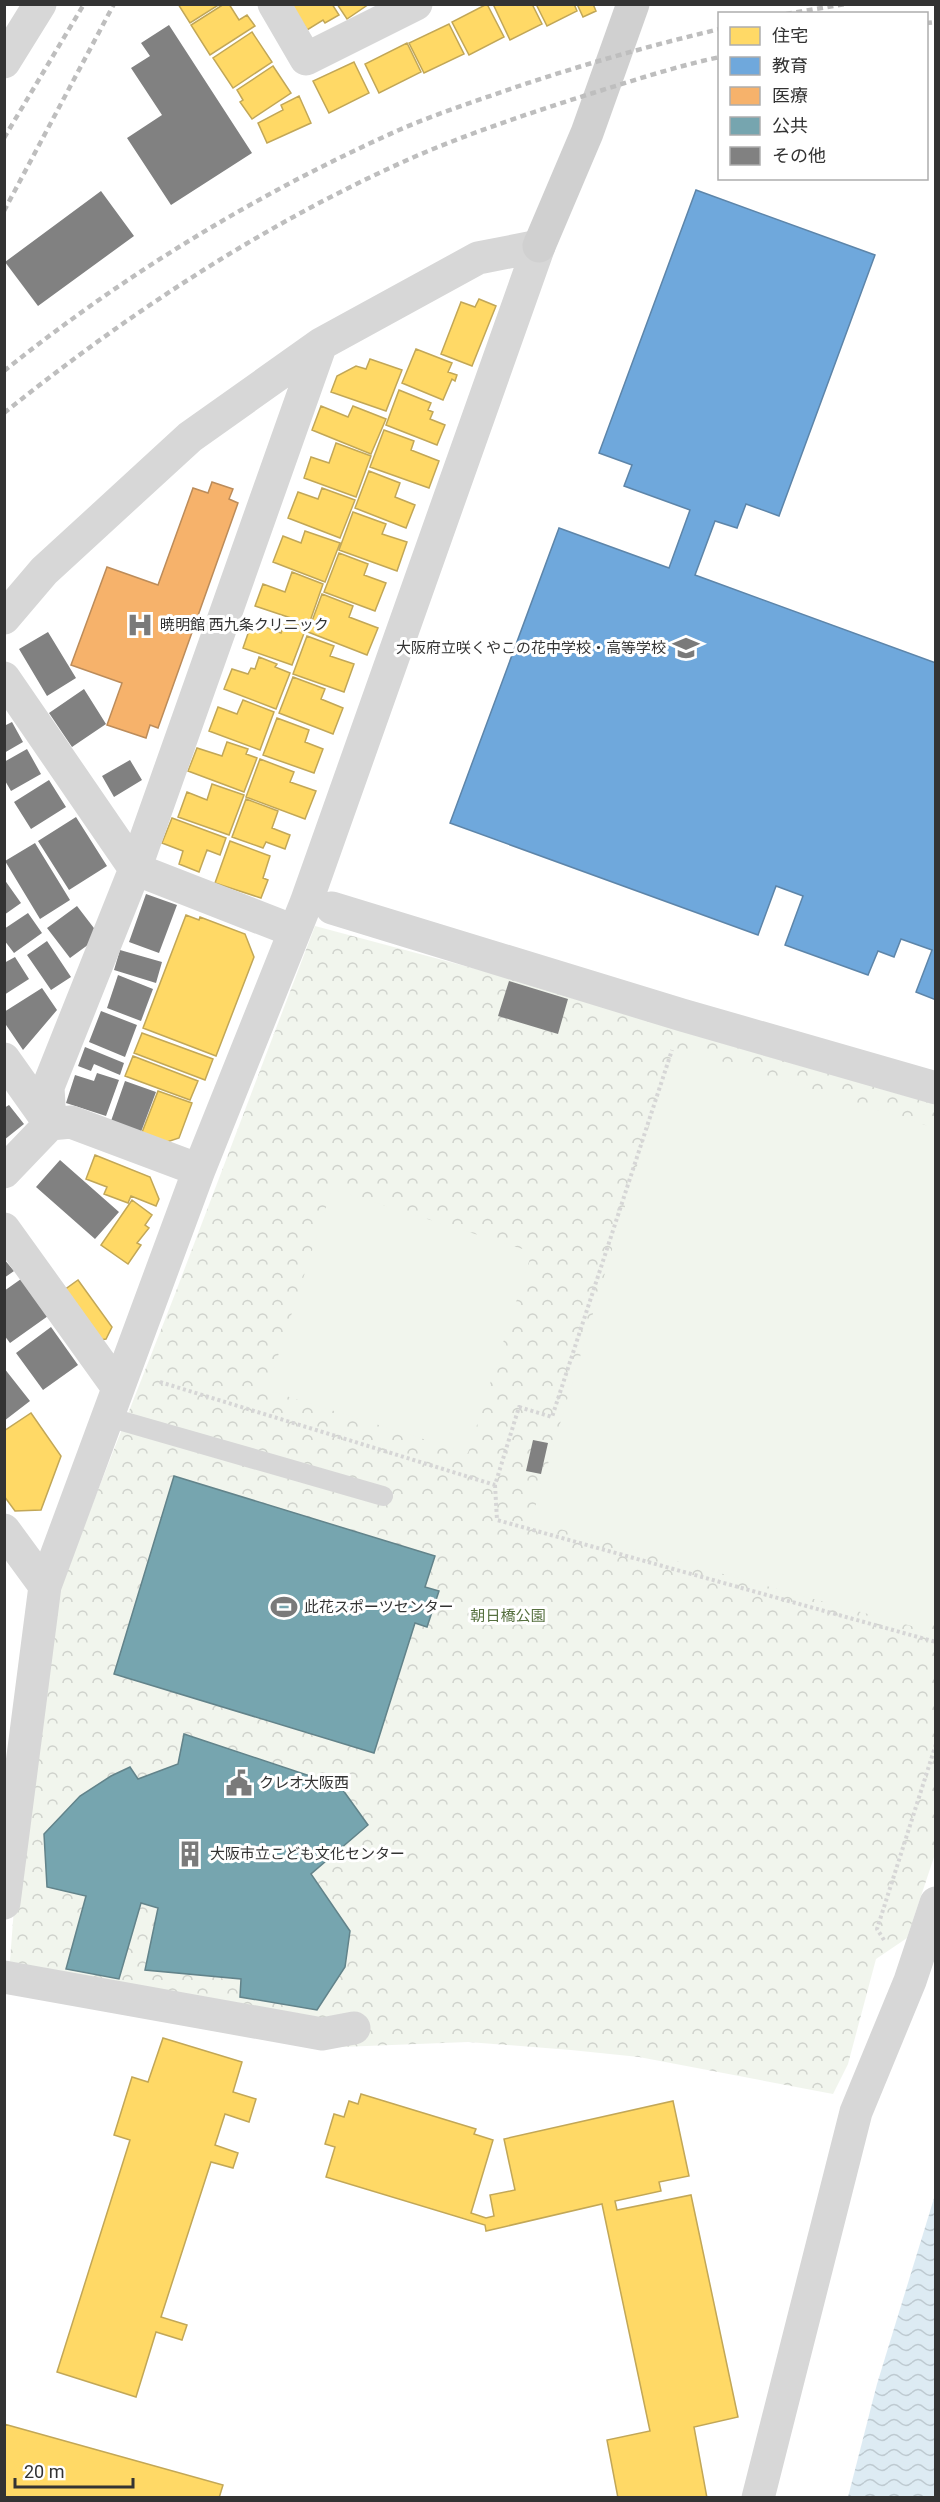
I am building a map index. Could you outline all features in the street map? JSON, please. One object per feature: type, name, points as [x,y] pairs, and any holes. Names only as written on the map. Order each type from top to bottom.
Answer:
[{"type":"street","points":[[4,62],[40,4]]},
{"type":"street","points":[[274,4],[306,60],[416,4]]},
{"type":"street","points":[[4,1903],[10,1806],[45,1586],[199,1170],[294,931],[539,246],[587,133],[633,4]]},
{"type":"street","points":[[4,618],[44,571],[190,437],[321,344],[478,258],[539,246]]},
{"type":"street","points":[[50,1124],[48,1087],[135,869],[321,344]]},
{"type":"street","points":[[4,678],[135,869],[294,931]]},
{"type":"street","points":[[332,908],[682,1015],[936,1088]]},
{"type":"street","points":[[4,1059],[50,1124]]},
{"type":"street","points":[[4,1172],[50,1124],[71,1122],[199,1170]]},
{"type":"street","points":[[4,1229],[117,1392]]},
{"type":"street","points":[[4,1530],[45,1586]]},
{"type":"street","points":[[759,2498],[856,2112],[910,1981],[936,1903]]},
{"type":"street","points":[[4,1977],[322,2034],[354,2028]]},
{"type":"lane","points":[[117,1392],[383,1496]]},
{"type":"path","points":[[675,1039],[552,1417],[519,1407],[495,1485],[497,1520],[936,1642]]},
{"type":"path","points":[[117,1392],[495,1485]]},
{"type":"path","points":[[910,1981],[877,1929],[936,1744]]},
{"type":"green space","name":"朝日橋公園","points":[[315,926],[935,1097],[935,1854],[907,1938],[876,1959],[848,2064],[833,2094],[639,2057],[571,2050],[468,2042],[316,2048],[8,1987],[15,1895],[56,1597],[175,1294]]},
{"type":"green space","points":[[692,1052],[935,1128],[936,1600],[926,1630],[531,1521],[669,1059]]},
{"type":"green space","points":[[332,1189],[532,1252],[468,1453],[267,1390]]},
{"type":"water","points":[[935,2195],[935,2497],[848,2497],[877,2384]]},
{"type":"building: 住宅","points":[[178,4],[220,4],[190,23]]},
{"type":"building: 住宅","points":[[224,4],[229,4],[239,20],[247,15],[255,26],[210,55],[191,25]]},
{"type":"building: 住宅","points":[[291,4],[332,4],[339,15],[325,23],[323,20],[307,30]]},
{"type":"building: 住宅","points":[[337,4],[369,4],[347,19]]},
{"type":"building: 住宅","points":[[487,4],[504,37],[469,55],[452,22]]},
{"type":"building: 住宅","points":[[493,4],[532,4],[542,24],[510,40]]},
{"type":"building: 住宅","points":[[536,4],[574,4],[577,11],[547,26]]},
{"type":"building: 住宅","points":[[577,4],[593,4],[596,11],[583,17]]},
{"type":"building: 住宅","points":[[449,24],[464,54],[424,73],[409,43]]},
{"type":"building: 住宅","points":[[252,32],[272,62],[233,88],[213,58]]},
{"type":"building: 住宅","points":[[407,43],[421,72],[379,93],[365,64]]},
{"type":"building: 住宅","points":[[354,62],[369,93],[329,113],[313,81]]},
{"type":"building: 住宅","points":[[273,66],[291,93],[252,119],[240,102],[243,100],[237,90]]},
{"type":"building: 住宅","points":[[299,96],[311,123],[267,143],[258,123],[283,110],[281,105]]},
{"type":"building: 住宅","points":[[479,299],[496,306],[472,366],[441,354],[461,302],[475,307]]},
{"type":"building: 住宅","points":[[416,349],[452,363],[448,372],[457,375],[455,381],[452,379],[443,400],[402,383]]},
{"type":"building: 住宅","points":[[370,359],[402,370],[386,411],[331,392],[337,376],[356,366],[366,369]]},
{"type":"building: 住宅","points":[[399,390],[431,403],[428,410],[433,412],[430,419],[445,425],[437,445],[386,425]]},
{"type":"building: 住宅","points":[[321,406],[348,417],[353,406],[386,419],[371,454],[312,430]]},
{"type":"building: 住宅","points":[[384,430],[414,441],[411,450],[439,461],[429,488],[370,467]]},
{"type":"building: 住宅","points":[[336,443],[371,456],[356,497],[304,478],[311,457],[329,463]]},
{"type":"building: 住宅","points":[[369,471],[400,483],[395,497],[415,505],[406,528],[355,508]]},
{"type":"building: 住宅","points":[[322,488],[355,500],[340,538],[288,518],[298,492],[318,499]]},
{"type":"building: 住宅","points":[[353,512],[386,524],[382,534],[407,542],[397,571],[339,550]]},
{"type":"building: 住宅","points":[[305,531],[340,543],[325,582],[273,562],[283,536],[301,543]]},
{"type":"building: 住宅","points":[[339,553],[368,564],[364,575],[386,583],[375,611],[324,592]]},
{"type":"building: 住宅","points":[[292,572],[323,584],[309,624],[255,606],[263,584],[285,592]]},
{"type":"building: 住宅","points":[[322,594],[353,606],[349,617],[378,628],[367,655],[308,632]]},
{"type":"building: 住宅","points":[[286,620],[306,628],[292,665],[243,648],[252,622],[281,633]]},
{"type":"building: 住宅","points":[[307,636],[334,646],[330,656],[354,664],[344,692],[293,674]]},
{"type":"building: 住宅","points":[[259,657],[277,664],[275,667],[290,673],[276,709],[224,689],[232,669],[248,674],[251,668],[255,669]]},
{"type":"building: 住宅","points":[[293,677],[325,689],[321,699],[343,708],[333,734],[279,713]]},
{"type":"building: 住宅","points":[[243,700],[274,712],[260,750],[209,731],[218,707],[237,714]]},
{"type":"building: 住宅","points":[[277,718],[309,730],[305,742],[323,749],[314,773],[263,755]]},
{"type":"building: 住宅","points":[[227,742],[248,749],[246,754],[257,758],[244,792],[188,771],[197,748],[222,756]]},
{"type":"building: 住宅","points":[[260,759],[294,772],[290,782],[316,791],[305,819],[246,797]]},
{"type":"building: 住宅","points":[[212,784],[244,795],[229,835],[178,817],[187,792],[207,800]]},
{"type":"building: 住宅","points":[[246,799],[278,811],[272,828],[290,835],[285,849],[266,842],[263,848],[232,837]]},
{"type":"building: 住宅","points":[[172,818],[226,838],[220,855],[207,850],[199,872],[179,864],[183,851],[162,843]]},
{"type":"building: 住宅","points":[[230,841],[270,856],[263,878],[268,880],[261,898],[215,883]]},
{"type":"building: 住宅","points":[[186,915],[199,920],[200,917],[245,934],[254,957],[216,1056],[143,1028]]},
{"type":"building: 住宅","points":[[142,1033],[213,1059],[205,1080],[134,1053]]},
{"type":"building: 住宅","points":[[133,1056],[198,1081],[190,1100],[125,1076]]},
{"type":"building: 住宅","points":[[158,1091],[192,1103],[179,1138],[164,1143],[141,1135]]},
{"type":"building: 住宅","points":[[95,1155],[150,1177],[159,1199],[156,1206],[131,1196],[128,1203],[104,1194],[107,1187],[86,1179]]},
{"type":"building: 住宅","points":[[132,1200],[152,1215],[145,1225],[149,1228],[137,1243],[141,1245],[128,1264],[101,1245]]},
{"type":"building: 住宅","points":[[78,1280],[112,1327],[106,1339],[94,1341],[60,1293]]},
{"type":"building: 住宅","points":[[31,1413],[61,1456],[41,1510],[15,1511],[4,1496],[4,1431]]},
{"type":"building: 住宅","points":[[163,2038],[242,2062],[233,2092],[256,2099],[249,2122],[225,2114],[215,2145],[238,2153],[233,2168],[211,2162],[161,2317],[187,2325],[182,2340],[156,2332],[136,2397],[57,2372],[130,2140],[114,2135],[132,2077],[148,2082]]},
{"type":"building: 住宅","points":[[361,2094],[476,2129],[474,2134],[493,2140],[471,2213],[486,2218],[494,2216],[490,2195],[515,2190],[504,2139],[673,2101],[689,2176],[659,2182],[661,2191],[615,2201],[617,2210],[691,2195],[738,2417],[694,2427],[707,2498],[618,2498],[607,2440],[650,2431],[602,2204],[486,2231],[485,2225],[326,2177],[335,2147],[325,2144],[334,2114],[344,2117],[349,2101],[358,2104]]},
{"type":"building: 住宅","points":[[4,2424],[223,2485],[219,2498],[4,2498]]},
{"type":"building: 教育","points":[[696,190],[875,255],[779,516],[746,504],[737,528],[715,521],[695,575],[936,663],[936,1000],[916,992],[932,950],[901,939],[894,957],[878,951],[868,975],[785,945],[803,896],[776,886],[758,935],[450,823],[559,528],[669,568],[690,510],[624,486],[632,465],[599,453]]},
{"type":"building: 医療","name":"暁明館 西九条クリニック","points":[[212,482],[233,489],[229,499],[238,503],[158,728],[150,725],[146,738],[107,725],[122,683],[71,665],[107,567],[158,585],[193,488],[208,493]]},
{"type":"building: 公共","name":"此花スポーツセンター","points":[[174,1476],[435,1556],[425,1587],[439,1591],[427,1627],[415,1623],[374,1753],[114,1674]]},
{"type":"building: 公共","name":"大阪市立こども文化センター","points":[[184,1734],[340,1786],[368,1825],[311,1874],[350,1931],[345,1967],[317,2010],[240,1997],[241,1979],[145,1970],[158,1908],[141,1903],[119,1979],[66,1969],[86,1896],[47,1887],[44,1834],[80,1796],[111,1776],[130,1767],[138,1779],[178,1764]]},
{"type":"building: その他","points":[[169,25],[252,153],[171,205],[127,138],[162,115],[131,68],[150,56],[141,43]]},
{"type":"building: その他","points":[[101,191],[134,236],[38,306],[5,262]]},
{"type":"building: その他","points":[[48,632],[76,678],[47,696],[19,649]]},
{"type":"building: その他","points":[[84,689],[106,724],[72,747],[49,713]]},
{"type":"building: その他","points":[[12,722],[23,742],[4,753],[4,726]]},
{"type":"building: その他","points":[[27,749],[41,774],[11,791],[4,779],[4,762]]},
{"type":"building: その他","points":[[130,760],[142,780],[114,797],[102,776]]},
{"type":"building: その他","points":[[49,780],[66,807],[31,829],[14,802]]},
{"type":"building: その他","points":[[76,817],[107,866],[69,890],[38,841]]},
{"type":"building: その他","points":[[35,843],[70,900],[40,919],[5,861]]},
{"type":"building: その他","points":[[4,879],[21,903],[4,915]]},
{"type":"building: その他","points":[[146,894],[177,905],[159,953],[129,942]]},
{"type":"building: その他","points":[[77,906],[100,936],[70,958],[47,928]]},
{"type":"building: その他","points":[[28,913],[42,933],[14,953],[4,940],[4,929]]},
{"type":"building: その他","points":[[47,941],[71,977],[51,990],[27,955]]},
{"type":"building: その他","points":[[120,950],[162,962],[156,983],[114,970]]},
{"type":"building: その他","points":[[15,957],[29,979],[4,995],[4,963]]},
{"type":"building: その他","points":[[118,975],[153,989],[141,1021],[107,1008]]},
{"type":"building: その他","points":[[509,981],[568,999],[558,1034],[498,1016]]},
{"type":"building: その他","points":[[42,988],[57,1010],[23,1050],[4,1022],[4,1012]]},
{"type":"building: その他","points":[[101,1011],[137,1025],[125,1057],[89,1042]]},
{"type":"building: その他","points":[[85,1047],[124,1063],[120,1075],[94,1064],[91,1071],[78,1066]]},
{"type":"building: その他","points":[[97,1073],[119,1080],[106,1116],[66,1103],[75,1075],[94,1081]]},
{"type":"building: その他","points":[[125,1081],[156,1092],[141,1132],[111,1121]]},
{"type":"building: その他","points":[[9,1105],[24,1124],[4,1140],[4,1108]]},
{"type":"building: その他","points":[[60,1160],[119,1212],[95,1239],[36,1187]]},
{"type":"building: その他","points":[[4,1259],[14,1271],[4,1278]]},
{"type":"building: その他","points":[[21,1279],[48,1316],[10,1343],[4,1335],[4,1291]]},
{"type":"building: その他","points":[[51,1327],[78,1365],[43,1390],[16,1353]]},
{"type":"building: その他","points":[[4,1368],[30,1401],[4,1421]]},
{"type":"building: その他","points":[[533,1440],[548,1443],[541,1474],[526,1471]]},
{"type":"railway","points":[[4,138],[84,4]]},
{"type":"railway","points":[[4,211],[114,4]]},
{"type":"railway","points":[[798,12],[846,4]]},
{"type":"railway","points":[[928,23],[936,22]]},
{"type":"railway","points":[[4,371],[50,335],[145,269],[244,208],[347,154],[414,124],[519,86],[619,55],[718,30]]},
{"type":"railway","points":[[4,413],[150,305],[253,240],[359,183],[414,157],[503,123],[640,78],[718,58]]},
{"type":"place","name":"暁明館 西九条クリニック","points":[[140,625]]},
{"type":"place","name":"大阪府立咲くやこの花中学校・高等学校","points":[[686,648]]},
{"type":"place","name":"此花スポーツセンター","points":[[284,1607]]},
{"type":"place","name":"クレオ大阪西","points":[[239,1783]]},
{"type":"place","name":"大阪市立こども文化センター","points":[[190,1854]]}]
